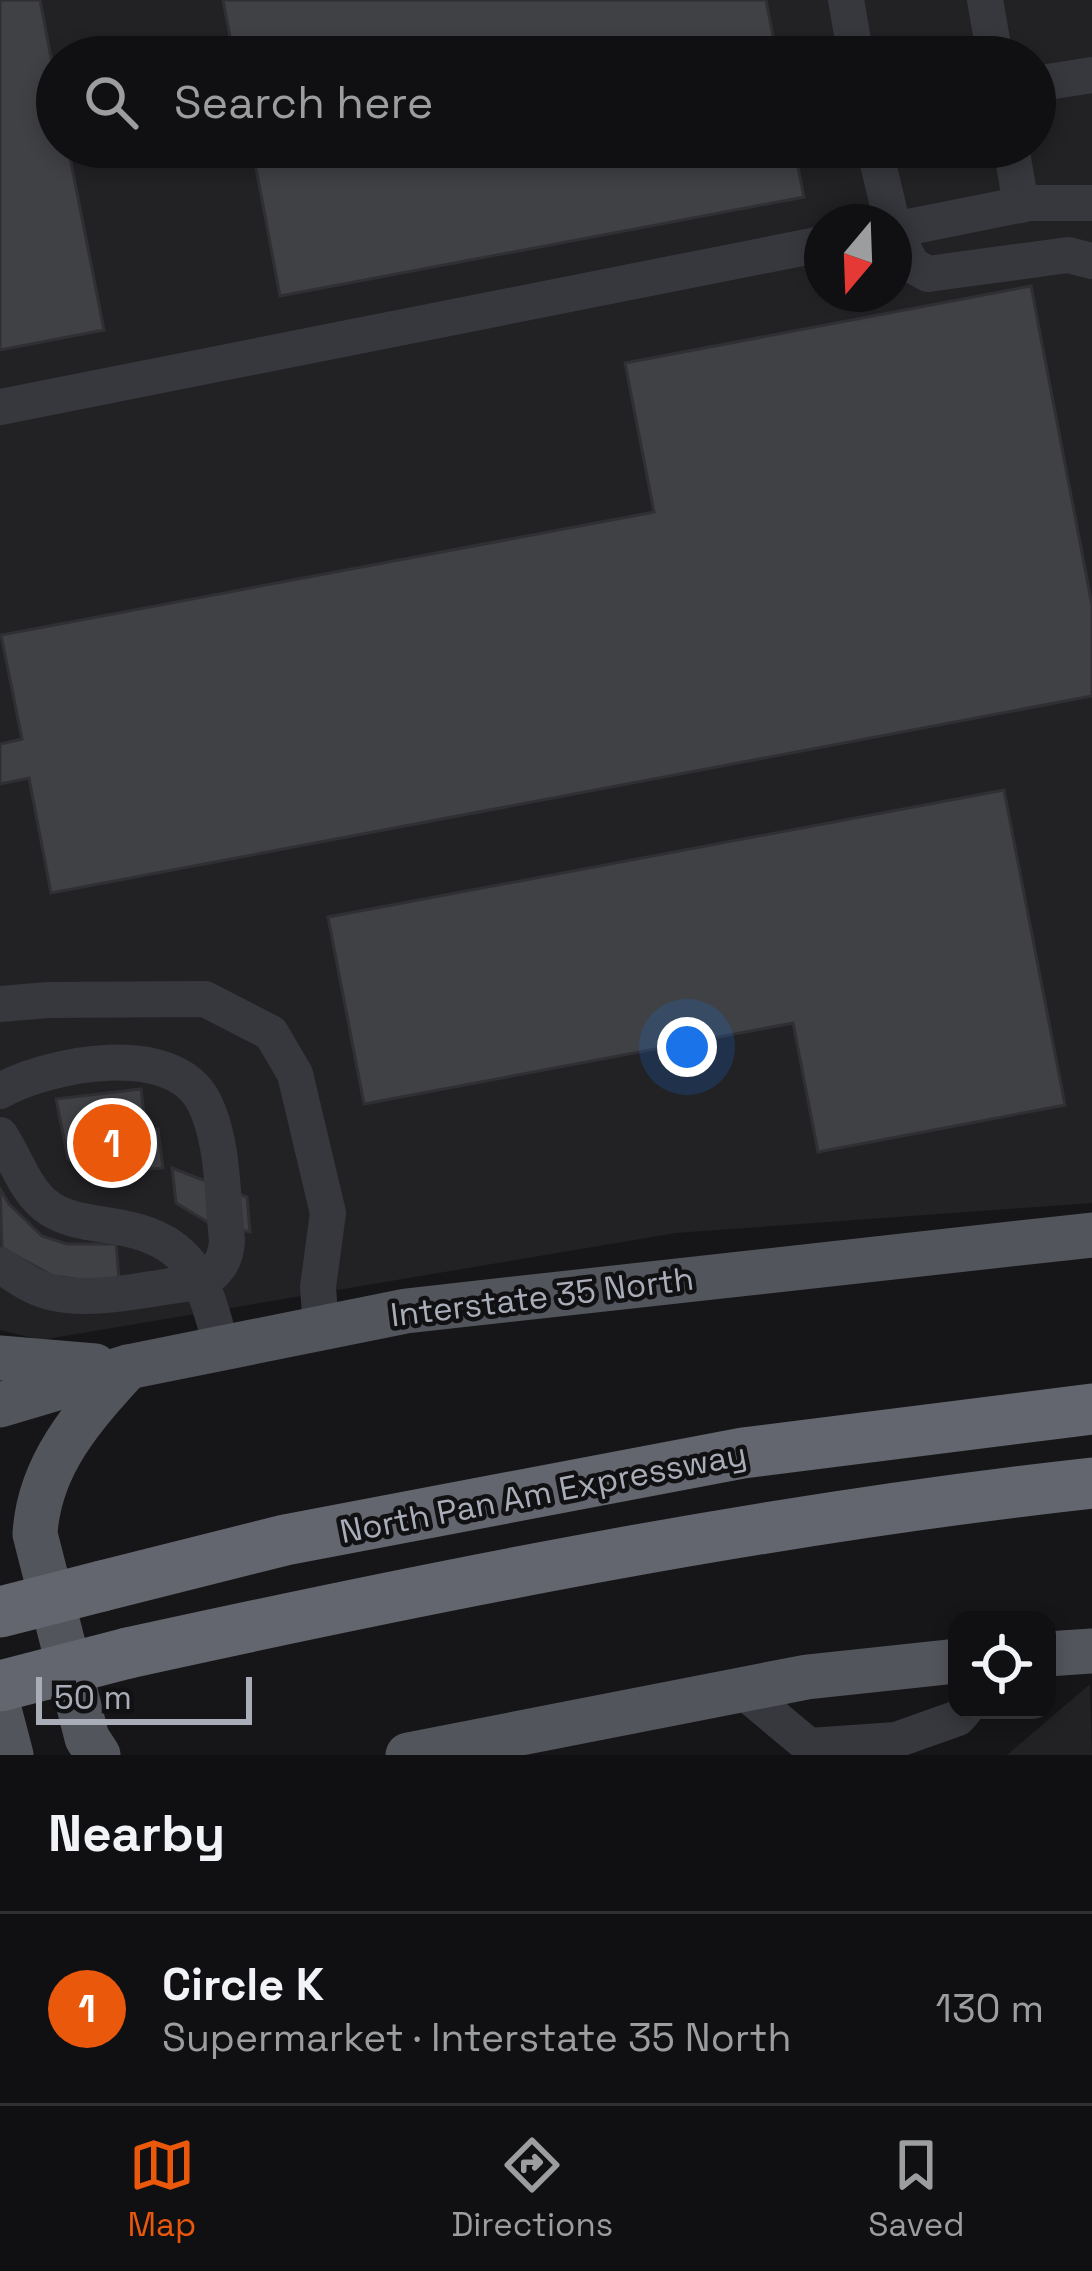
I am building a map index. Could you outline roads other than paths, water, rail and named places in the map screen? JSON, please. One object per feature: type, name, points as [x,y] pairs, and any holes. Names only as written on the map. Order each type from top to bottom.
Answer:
[{"type":"highway","name":"North Pan Am Expressway","points":[[0,1612],[329,1532],[743,1453],[1092,1409]]},
{"type":"highway","points":[[0,1686],[128,1653],[603,1554],[924,1502],[1092,1483]]},
{"type":"main road","name":"Interstate 35 North","points":[[0,1405],[128,1367],[406,1311],[1092,1235]]},
{"type":"main road","points":[[0,1358],[128,1367]]},
{"type":"main road","points":[[98,1755],[88,1738],[35,1534],[37,1506],[60,1452],[128,1367]]},
{"type":"main road","points":[[1056,1653],[1092,1651]]},
{"type":"main road","points":[[408,1755],[876,1666],[948,1662]]},
{"type":"main road","points":[[0,1713],[11,1755]]},
{"type":"lane","points":[[846,0],[852,36]]},
{"type":"lane","points":[[985,0],[991,36]]},
{"type":"lane","points":[[1056,81],[1092,75]]},
{"type":"lane","points":[[879,168],[887,204]]},
{"type":"lane","points":[[1015,168],[1021,205]]},
{"type":"lane","points":[[912,225],[1021,205],[1092,202]]},
{"type":"lane","points":[[0,407],[804,248]]},
{"type":"lane","points":[[912,266],[928,274],[1068,255],[1092,261]]},
{"type":"lane","points":[[0,1004],[205,999],[272,1034],[295,1074],[328,1214],[317,1287],[321,1328]]},
{"type":"lane","points":[[0,1091],[43,1072],[116,1063],[184,1076],[204,1102],[214,1135],[227,1240],[218,1269],[203,1281],[84,1295],[53,1293],[22,1281],[0,1264]]},
{"type":"lane","points":[[0,1135],[46,1206],[62,1215],[143,1234],[191,1262],[203,1281],[222,1349]]},
{"type":"lane","points":[[742,1690],[809,1746],[896,1740],[955,1719]]},
{"type":"place","name":"Circle K","points":[[112,1143]]}]
